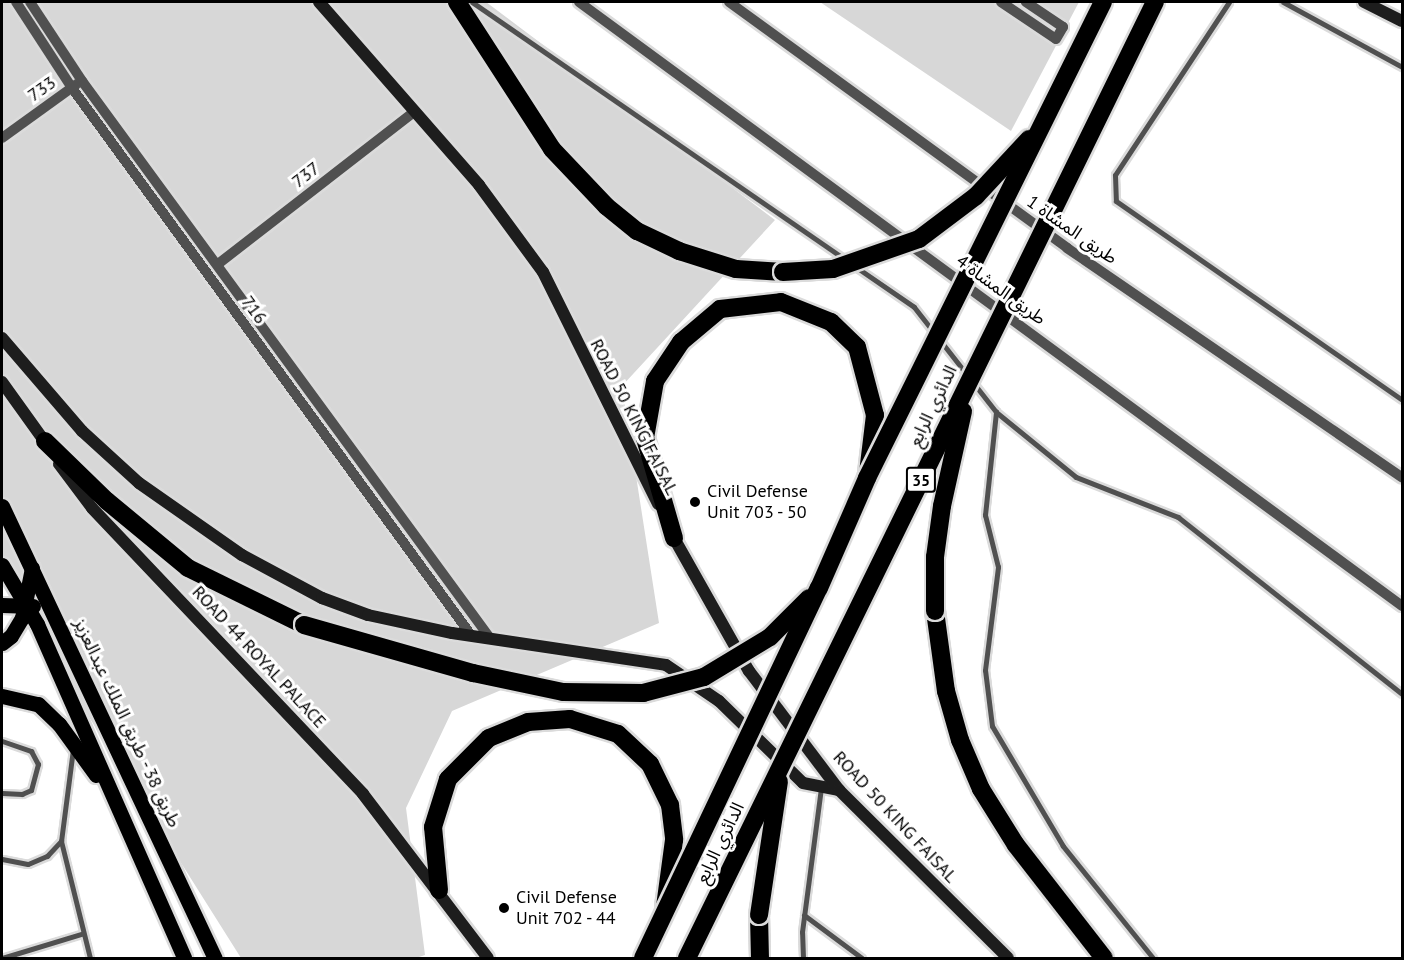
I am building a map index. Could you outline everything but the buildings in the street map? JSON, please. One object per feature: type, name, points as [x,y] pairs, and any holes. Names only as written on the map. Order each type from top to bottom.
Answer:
[{"type":"highway","points":[[457,2],[552,149],[606,206],[638,231],[679,251],[736,269],[783,272],[834,269],[919,239],[976,196],[1042,124]]},
{"type":"highway","name":"الدائري الرابع","points":[[643,958],[819,588],[867,478],[1103,2]]},
{"type":"highway","name":"الدائري الرابع","points":[[687,958],[1155,2]]},
{"type":"highway","points":[[674,538],[645,438],[655,381],[681,342],[720,309],[781,302],[831,322],[857,347],[875,415],[867,478]]},
{"type":"highway","points":[[973,373],[942,506],[934,611],[946,691],[960,740],[981,789],[1016,845],[1104,958]]},
{"type":"highway","points":[[45,441],[107,501],[188,568],[304,625],[472,673],[563,692],[643,693],[704,677],[770,637],[819,588]]},
{"type":"highway","points":[[439,890],[433,827],[448,779],[489,738],[528,722],[570,719],[618,734],[650,764],[670,805],[674,840],[664,916]]},
{"type":"highway","points":[[760,958],[759,915],[782,762]]},
{"type":"main road","name":"ROAD 50 KING FAISAL","points":[[319,2],[479,185],[543,272],[674,538],[749,671],[839,790],[1008,958]]},
{"type":"main road","points":[[1364,2],[1402,21]]},
{"type":"main road","points":[[2,338],[98,446],[139,483],[242,555],[322,598],[368,615],[471,635],[666,665],[719,701],[804,783],[839,790]]},
{"type":"main road","name":"ROAD 44 ROYAL PALACE","points":[[2,382],[92,508],[363,794],[439,890],[488,958]]},
{"type":"main road","name":"طريق 38 - طريق الملك عبدالعزيز","points":[[2,506],[215,958]]},
{"type":"main road","points":[[2,565],[25,603],[88,737],[105,787],[184,958]]},
{"type":"main road","points":[[2,643],[19,626],[32,566]]},
{"type":"main road","points":[[2,605],[25,603],[40,607],[59,624]]},
{"type":"main road","points":[[2,696],[38,704],[74,744],[105,787]]},
{"type":"street","name":"716","points":[[16,2],[471,635]]},
{"type":"street","points":[[30,2],[77,85],[218,264],[490,638]]},
{"type":"street","name":"طريق المشاة 4","points":[[579,2],[1402,606]]},
{"type":"street","name":"طريق المشاة 1","points":[[729,2],[1067,248],[1402,477]]},
{"type":"street","points":[[1001,2],[1056,39],[1063,27],[1026,2]]},
{"type":"street","name":"733","points":[[2,138],[77,85]]},
{"type":"street","name":"737","points":[[218,264],[414,112]]},
{"type":"lane","points":[[472,2],[914,307],[996,412],[1076,477],[1178,517],[1402,694]]},
{"type":"lane","points":[[1229,2],[1115,175],[1116,201],[1402,400]]},
{"type":"lane","points":[[1283,2],[1402,67]]},
{"type":"lane","points":[[996,412],[985,515],[998,567],[988,616],[985,670],[992,726],[1063,846],[1153,958]]},
{"type":"lane","points":[[2,741],[31,751],[38,764],[31,790],[21,794],[2,793]]},
{"type":"lane","points":[[74,744],[61,841],[81,934],[90,958]]},
{"type":"lane","points":[[803,958],[804,915],[821,786]]},
{"type":"lane","points":[[2,859],[28,864],[47,856],[61,841]]},
{"type":"lane","points":[[804,915],[862,958]]},
{"type":"lane","points":[[2,958],[81,934]]},
{"type":"shaded area","points":[[2,2],[486,2],[775,220],[622,386],[659,623],[452,711],[406,808],[425,955],[416,958],[241,958],[2,579]]},
{"type":"shaded area","points":[[820,2],[1079,2],[1011,131]]},
{"type":"place","name":"Civil Defense Unit 703 - 50","points":[[695,502]]},
{"type":"place","name":"Civil Defense Unit 702 - 44","points":[[504,908]]}]
